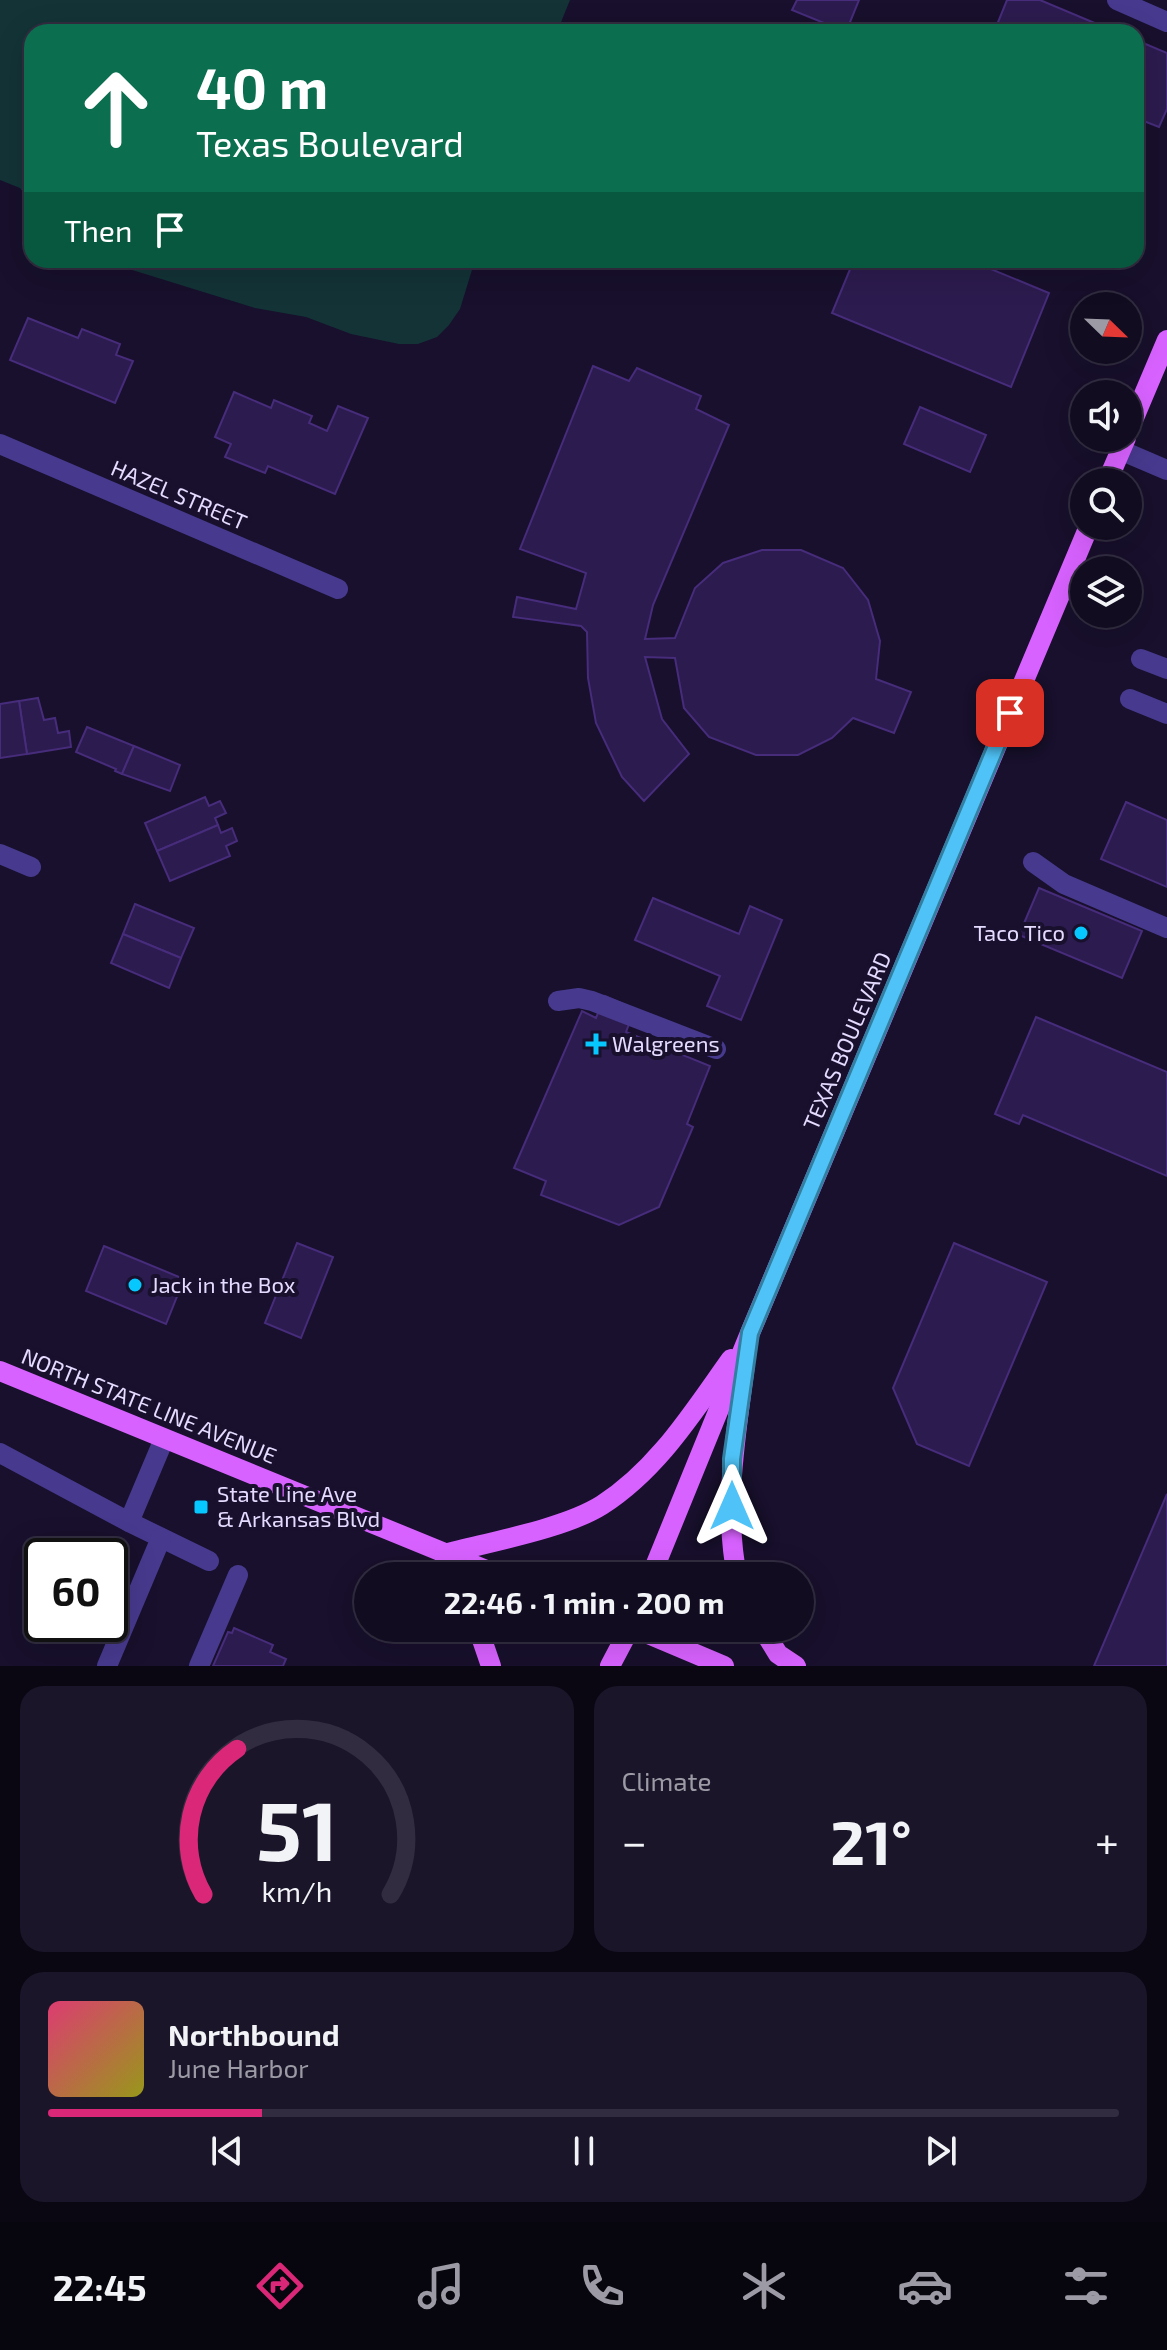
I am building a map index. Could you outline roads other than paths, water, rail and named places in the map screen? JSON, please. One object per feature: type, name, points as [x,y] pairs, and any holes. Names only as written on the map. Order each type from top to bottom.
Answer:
[{"type":"main road","points":[[1142,400],[1167,340]]},
{"type":"main road","name":"TEXAS BOULEVARD","points":[[657,1562],[1083,540]]},
{"type":"main road","points":[[448,1562],[444,1554],[553,1525],[600,1506],[646,1471],[750,1333]]},
{"type":"main road","points":[[734,1562],[731,1547],[732,1459],[750,1333]]},
{"type":"main road","name":"NORTH STATE LINE AVENUE","points":[[0,1371],[465,1562]]},
{"type":"main road","points":[[483,1642],[491,1666]]},
{"type":"main road","points":[[610,1666],[624,1642]]},
{"type":"main road","points":[[666,1642],[724,1666]]},
{"type":"main road","points":[[771,1642],[778,1654],[796,1666]]},
{"type":"street","points":[[1117,0],[1167,22]]},
{"type":"street","name":"HAZEL STREET","points":[[0,444],[338,589]]},
{"type":"street","points":[[1142,452],[1167,470]]},
{"type":"street","points":[[1141,659],[1167,669]]},
{"type":"street","points":[[1130,699],[1167,714]]},
{"type":"street","points":[[0,854],[31,867]]},
{"type":"street","points":[[1033,862],[1064,884],[1167,928]]},
{"type":"street","points":[[558,1001],[579,998],[592,1001],[716,1049]]},
{"type":"street","points":[[129,1522],[164,1439]]},
{"type":"street","points":[[0,1453],[209,1561]]},
{"type":"street","points":[[107,1666],[161,1538]]},
{"type":"street","points":[[199,1666],[238,1575]]},
{"type":"place","name":"Taco Tico","points":[[1081,933]]},
{"type":"place","name":"Walgreens","points":[[596,1044]]},
{"type":"place","name":"Jack in the Box","points":[[135,1285]]},
{"type":"place","name":"State Line Ave & Arkansas Blvd","points":[[201,1507]]}]
